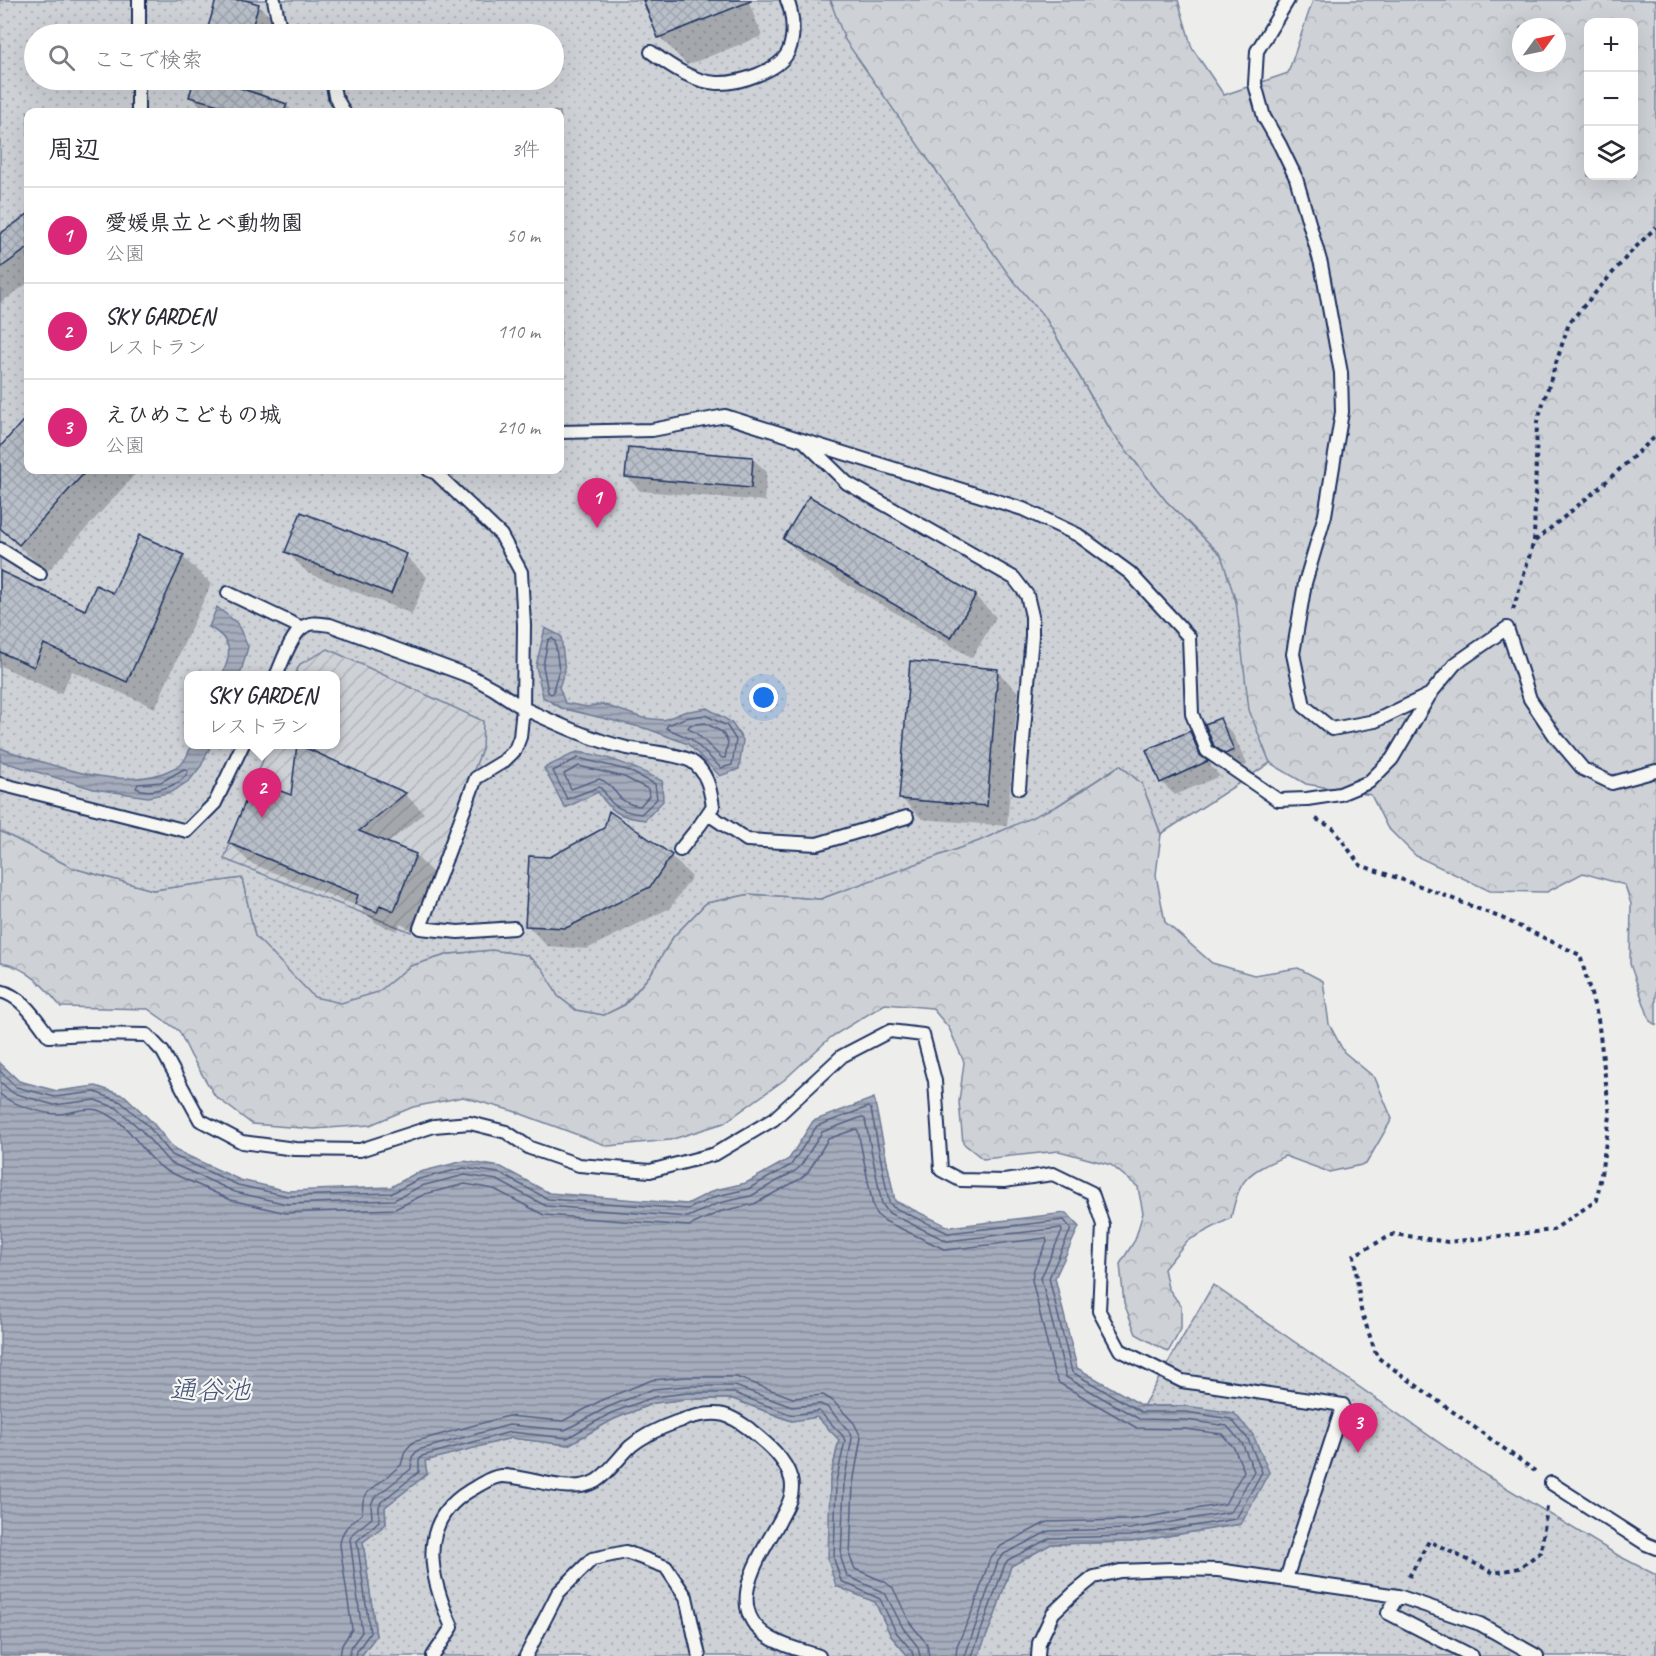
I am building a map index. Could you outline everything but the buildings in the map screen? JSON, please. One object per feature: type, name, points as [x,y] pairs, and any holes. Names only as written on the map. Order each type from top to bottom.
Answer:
[{"type":"lane","points":[[139,0],[139,24]]},
{"type":"lane","points":[[274,0],[279,24]]},
{"type":"lane","points":[[651,52],[693,77],[715,83],[738,82],[758,75],[776,65],[789,51],[793,30],[787,0]]},
{"type":"lane","points":[[1288,0],[1257,51],[1255,84],[1264,117],[1296,178],[1321,264],[1341,372],[1342,412],[1325,514],[1305,583],[1293,654],[1304,706],[1332,729],[1375,721],[1431,693]]},
{"type":"lane","points":[[138,90],[138,108]]},
{"type":"lane","points":[[334,90],[342,108]]},
{"type":"lane","points":[[564,432],[652,430],[725,416],[1023,509],[1078,535],[1130,573],[1189,637],[1192,714],[1208,751],[1278,800],[1340,794],[1368,782],[1392,759],[1431,693],[1455,664],[1507,628],[1530,699],[1555,736],[1583,770],[1612,783],[1656,771]]},
{"type":"lane","points":[[802,439],[847,483],[1014,579],[1027,595],[1032,616],[1032,636],[1018,788]]},
{"type":"lane","points":[[438,474],[501,535],[521,572],[524,616],[523,708],[520,737],[515,750],[504,761],[476,778],[420,928],[458,932],[514,928]]},
{"type":"lane","points":[[0,549],[40,574]]},
{"type":"lane","points":[[228,593],[302,628]]},
{"type":"lane","points":[[278,671],[293,640],[302,628],[315,623],[330,625],[472,677],[523,708],[553,722],[626,748],[691,761],[708,780],[713,806],[680,850]]},
{"type":"lane","points":[[0,784],[187,831],[215,803],[241,749]]},
{"type":"lane","points":[[708,814],[747,840],[817,844],[907,817]]},
{"type":"lane","points":[[0,991],[11,993],[49,1036],[147,1035],[163,1052],[200,1120],[242,1142],[295,1149],[360,1150],[435,1126],[470,1123],[506,1132],[530,1148],[579,1165],[650,1171],[716,1154],[774,1119],[842,1056],[890,1031],[923,1035],[935,1081],[941,1170],[960,1179],[1004,1181],[1053,1174],[1092,1193],[1103,1225],[1099,1311],[1120,1350],[1182,1381],[1343,1405],[1286,1579]]},
{"type":"lane","points":[[433,1656],[452,1628],[440,1601],[432,1569],[439,1521],[455,1500],[500,1476],[578,1487],[596,1480],[634,1444],[658,1428],[699,1416],[723,1415],[742,1424],[767,1443],[781,1460],[791,1480],[791,1498],[753,1569],[746,1589],[748,1609],[756,1628],[774,1640],[819,1656]]},
{"type":"lane","points":[[1551,1483],[1646,1544],[1656,1548]]},
{"type":"lane","points":[[526,1656],[558,1593],[592,1559],[626,1552],[666,1568],[673,1577],[686,1597],[699,1656]]},
{"type":"lane","points":[[1038,1656],[1039,1643],[1053,1613],[1094,1577],[1120,1570],[1172,1569],[1218,1570],[1398,1596],[1480,1624],[1537,1656]]},
{"type":"lane","points":[[1398,1596],[1388,1613],[1472,1656]]},
{"type":"path","points":[[1507,628],[1534,541],[1537,422],[1569,323],[1629,254],[1656,227]]},
{"type":"path","points":[[1534,541],[1598,489],[1656,436]]},
{"type":"path","points":[[1314,818],[1333,828],[1360,865],[1504,919],[1581,955],[1598,1019],[1610,1116],[1597,1200],[1553,1230],[1448,1242],[1394,1234],[1354,1255],[1361,1310],[1377,1357],[1551,1483],[1541,1552],[1520,1568],[1494,1573],[1429,1541],[1398,1596]]},
{"type":"green space","points":[[0,0],[830,0],[845,40],[1008,274],[1046,319],[1111,431],[1166,501],[1221,555],[1236,602],[1249,710],[1270,763],[1161,834],[1142,784],[1120,765],[1057,806],[979,841],[820,899],[750,894],[706,903],[673,937],[650,975],[624,1005],[604,1015],[576,1010],[558,996],[543,969],[527,955],[492,950],[449,954],[410,966],[378,992],[341,1003],[314,997],[255,936],[242,878],[153,890],[73,868],[0,831]]},
{"type":"green space","points":[[830,0],[1178,0],[1192,48],[1224,95],[1288,73],[1313,0],[1656,0],[1656,1025],[1650,1021],[1630,964],[1631,904],[1625,885],[1583,873],[1547,892],[1490,891],[1416,856],[1387,827],[1371,795],[1306,784],[1270,763],[1250,721],[1221,555],[1166,501],[1111,431],[1046,319],[564,40],[564,33],[833,5]]},
{"type":"green space","points":[[328,649],[483,721],[482,749],[411,932],[224,859],[267,749],[340,749],[340,671],[297,671],[300,664]]},
{"type":"green space","points":[[1120,765],[1142,784],[1161,834],[1156,875],[1165,922],[1212,963],[1254,975],[1298,968],[1323,981],[1329,1024],[1344,1052],[1375,1078],[1392,1119],[1366,1164],[1329,1172],[1285,1156],[1254,1172],[1242,1184],[1231,1218],[1187,1241],[1164,1269],[1168,1288],[1181,1306],[1181,1329],[1168,1352],[1136,1334],[1124,1303],[1120,1264],[1135,1240],[1143,1213],[1138,1187],[1111,1165],[1059,1151],[983,1159],[963,1143],[959,1102],[964,1062],[949,1028],[932,1008],[885,1004],[831,1037],[784,1080],[724,1123],[670,1140],[608,1146],[513,1111],[463,1097],[413,1107],[370,1125],[314,1129],[252,1124],[215,1096],[179,1031],[148,1009],[61,1007],[42,985],[27,973],[19,968],[0,963],[0,831],[73,868],[153,890],[242,878],[255,936],[378,991],[410,966],[449,954],[492,950],[527,955],[543,968],[558,996],[576,1010],[604,1015],[625,1005],[650,975],[673,937],[706,903],[750,894],[821,899],[1057,806]]},
{"type":"green space","points":[[1213,1285],[1487,1476],[1619,1556],[1656,1575],[1656,1656],[978,1656],[995,1615],[1011,1566],[1051,1544],[1131,1542],[1241,1524],[1252,1501],[1186,1406],[1143,1406]]},
{"type":"green space","points":[[687,1399],[733,1399],[791,1421],[817,1417],[839,1439],[830,1481],[836,1586],[875,1602],[891,1636],[908,1656],[361,1656],[376,1636],[363,1542],[386,1524],[385,1507],[427,1474],[424,1461],[511,1438],[568,1445],[614,1419],[654,1403]]},
{"type":"water","points":[[217,607],[237,623],[248,647],[241,671],[224,671],[228,660],[228,648],[223,637],[209,627]]},
{"type":"water","points":[[545,628],[561,636],[565,671],[559,687],[565,703],[587,707],[602,704],[643,718],[664,720],[684,712],[707,708],[731,722],[743,740],[739,769],[720,776],[688,744],[648,729],[561,708],[543,697],[536,666]]},
{"type":"water","points":[[0,748],[40,762],[110,778],[132,779],[153,776],[178,766],[190,749],[209,749],[201,766],[190,780],[172,792],[148,797],[94,789],[0,761]]},
{"type":"water","points":[[577,752],[621,762],[662,781],[663,801],[645,820],[617,813],[598,792],[565,808],[544,768]]},
{"type":"water","name":"通谷池","points":[[0,1063],[19,1081],[57,1091],[96,1086],[125,1096],[152,1122],[175,1150],[240,1180],[288,1191],[391,1187],[416,1173],[464,1161],[501,1167],[549,1193],[687,1204],[715,1190],[746,1183],[789,1159],[813,1121],[874,1098],[895,1201],[949,1227],[1066,1213],[1079,1227],[1055,1278],[1077,1368],[1143,1406],[1186,1406],[1234,1413],[1253,1435],[1269,1472],[1241,1524],[1131,1542],[1051,1544],[1011,1566],[995,1615],[978,1656],[908,1656],[891,1636],[875,1602],[836,1586],[828,1560],[830,1481],[839,1440],[817,1417],[792,1421],[733,1399],[688,1399],[654,1403],[614,1419],[568,1445],[511,1438],[425,1461],[427,1474],[385,1507],[386,1524],[363,1542],[376,1636],[361,1656],[0,1656]]},
{"type":"place","name":"愛媛県立とべ動物園","points":[[597,528]]},
{"type":"place","name":"SKY GARDEN","points":[[262,818]]},
{"type":"place","name":"えひめこどもの城","points":[[1358,1453]]}]
